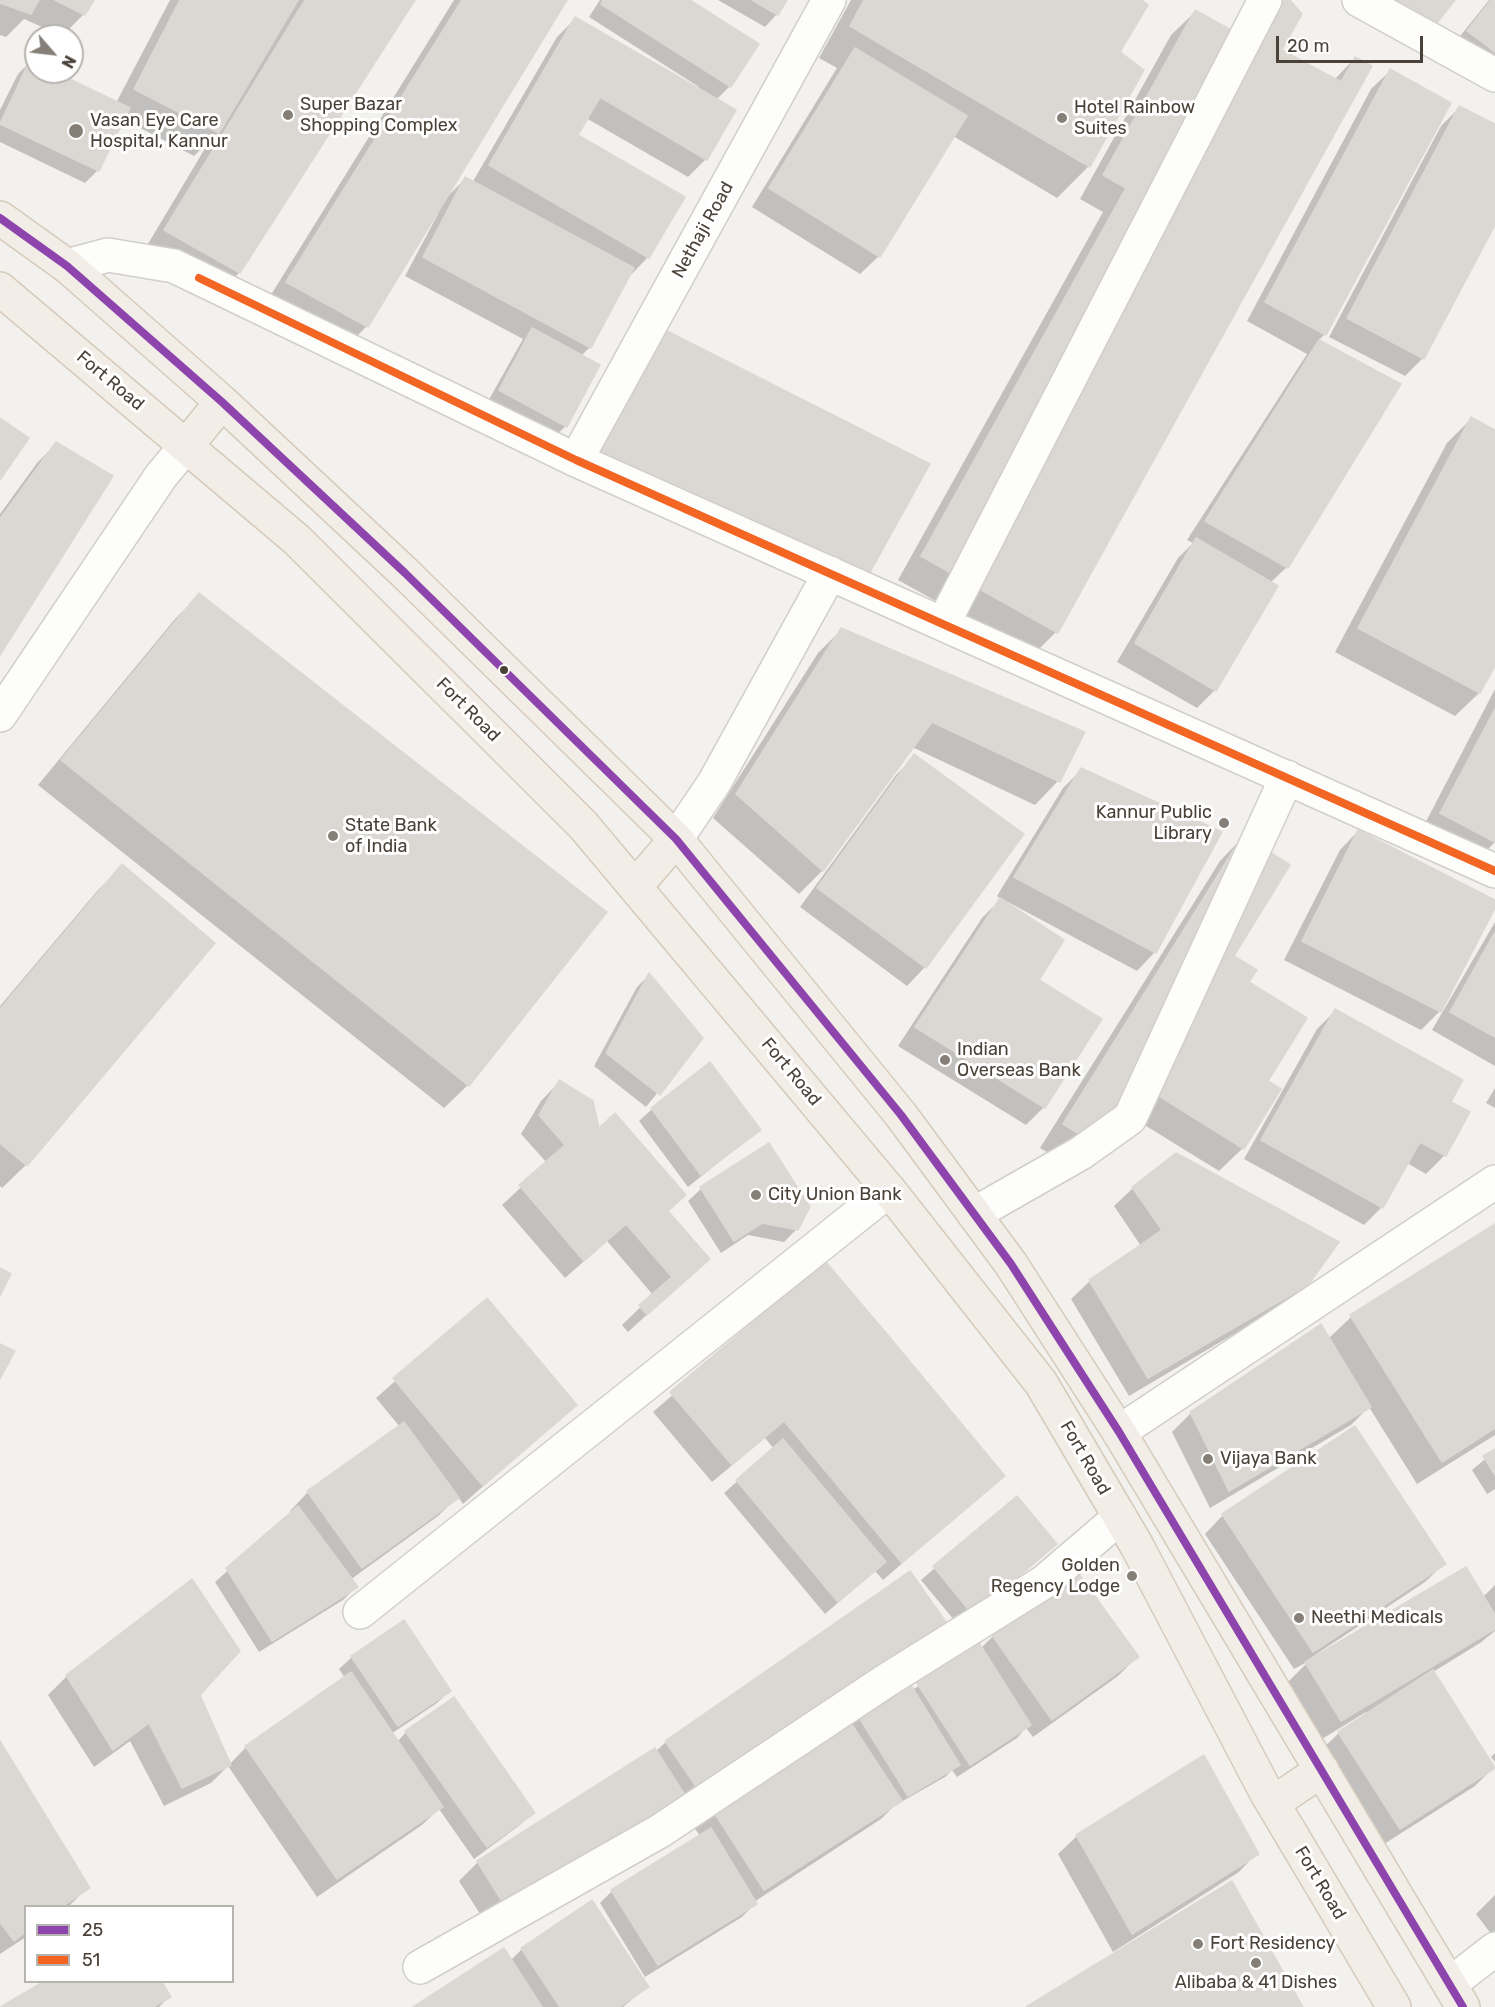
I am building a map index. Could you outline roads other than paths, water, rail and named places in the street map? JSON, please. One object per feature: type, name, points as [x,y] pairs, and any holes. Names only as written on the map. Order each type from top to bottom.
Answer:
[{"type":"main road","points":[[0,218],[67,266],[222,402],[405,573],[676,840],[901,1115],[1011,1264],[1119,1432],[1456,1996]]},
{"type":"main road","name":"Fort Road","points":[[0,289],[297,540],[583,825],[889,1190],[1041,1383],[1120,1517],[1273,1803],[1394,2007]]},
{"type":"main road","points":[[186,446],[222,402]]},
{"type":"main road","points":[[635,887],[676,840]]},
{"type":"main road","points":[[1273,1803],[1322,1770]]},
{"type":"street","name":"Nethaji Road","points":[[576,460],[829,0]]},
{"type":"street","points":[[943,624],[1265,0]]},
{"type":"street","points":[[1359,0],[1495,75]]},
{"type":"street","points":[[67,266],[108,255],[174,266],[576,460],[1495,871]]},
{"type":"street","points":[[0,715],[161,476],[186,446]]},
{"type":"street","points":[[676,840],[714,783],[830,573]]},
{"type":"street","points":[[974,1214],[1081,1153],[1130,1119],[1287,777]]},
{"type":"street","points":[[1119,1432],[1495,1182]]},
{"type":"street","points":[[360,1612],[889,1190]]},
{"type":"street","points":[[420,1967],[660,1831],[887,1680],[1044,1582],[1120,1517]]},
{"type":"street","points":[[1456,1996],[1495,1949]]},
{"type":"place","name":"Super Bazar Shopping Complex","points":[[288,115]]},
{"type":"place","name":"Hotel Rainbow Suites","points":[[1062,118]]},
{"type":"place","name":"Vasan Eye Care Hospital, Kannur","points":[[76,131]]},
{"type":"place","name":"Kannur Public Library","points":[[1224,823]]},
{"type":"place","name":"State Bank of India","points":[[333,836]]},
{"type":"place","name":"Indian Overseas Bank","points":[[945,1060]]},
{"type":"place","name":"City Union Bank","points":[[756,1195]]},
{"type":"place","name":"Vijaya Bank","points":[[1208,1459]]},
{"type":"place","name":"Golden Regency Lodge","points":[[1132,1576]]},
{"type":"place","name":"Neethi Medicals","points":[[1299,1618]]},
{"type":"place","name":"Fort Residency","points":[[1198,1944]]},
{"type":"place","name":"Alibaba & 41 Dishes","points":[[1256,1963]]}]
